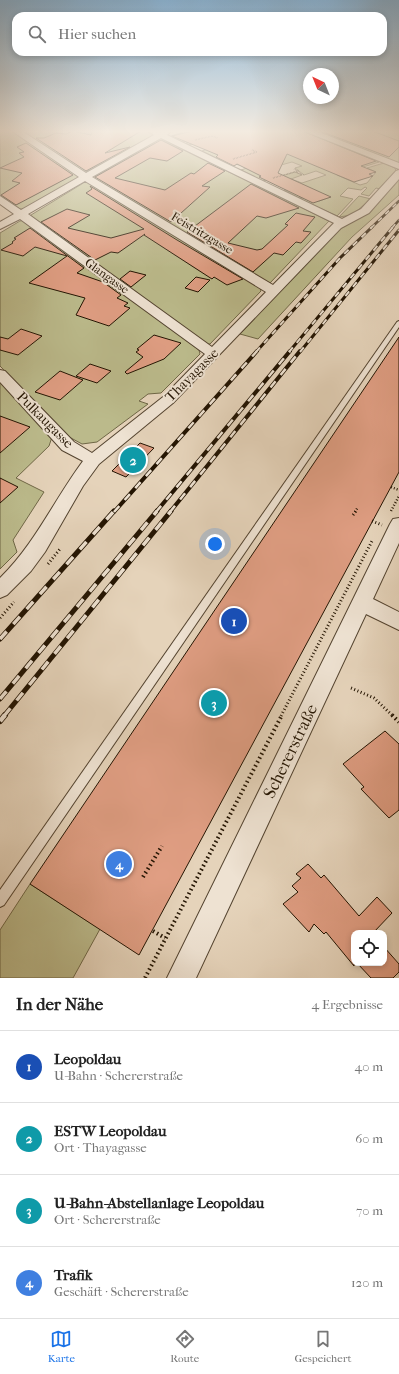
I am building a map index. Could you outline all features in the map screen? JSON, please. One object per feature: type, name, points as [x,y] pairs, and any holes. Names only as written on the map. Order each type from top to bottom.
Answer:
[{"type":"street","points":[[0,226],[85,177]]},
{"type":"street","name":"Feistritzgasse","points":[[85,177],[274,291]]},
{"type":"street","points":[[245,177],[341,223]]},
{"type":"street","name":"Thayagasse","points":[[0,590],[24,566],[38,547],[76,483],[93,460],[168,400],[341,223],[364,211],[396,177]]},
{"type":"street","name":"Glangasse","points":[[0,198],[213,354]]},
{"type":"street","name":"Pulkaugasse","points":[[0,374],[68,446],[93,460]]},
{"type":"street","name":"Schererstraße","points":[[181,978],[362,602],[388,522]]},
{"type":"street","points":[[362,602],[399,622]]},
{"type":"lane","points":[[0,901],[399,323]]},
{"type":"path","points":[[258,183],[277,177]]},
{"type":"path","points":[[390,487],[399,490]]},
{"type":"path","points":[[388,522],[399,496]]},
{"type":"path","points":[[353,515],[358,507]]},
{"type":"path","points":[[145,978],[374,538]]},
{"type":"path","points":[[44,569],[60,549]]},
{"type":"path","points":[[0,618],[14,602]]},
{"type":"path","points":[[351,688],[374,698],[399,722]]},
{"type":"path","points":[[143,877],[162,846]]},
{"type":"path","points":[[153,931],[165,938]]},
{"type":"shaded area","points":[[0,177],[78,177],[24,209],[20,209],[0,195]]},
{"type":"shaded area","points":[[94,177],[238,177],[329,221],[270,283],[266,283],[94,180]]},
{"type":"shaded area","points":[[254,177],[275,177],[263,181]]},
{"type":"shaded area","points":[[279,177],[297,177],[291,179],[302,183],[321,177],[341,177],[360,185],[367,183],[372,177],[391,177],[380,189],[376,188],[369,196],[361,194],[367,188],[365,187],[361,190],[348,188],[340,196],[353,199],[337,216],[300,199],[308,196],[319,201],[330,197],[306,195],[299,198],[284,190],[293,187],[268,180]]},
{"type":"shaded area","points":[[399,180],[399,195],[352,237],[258,339],[240,334],[341,227],[374,207]]},
{"type":"shaded area","points":[[85,182],[89,182],[260,288],[261,291],[210,344],[204,344],[30,217]]},
{"type":"shaded area","points":[[359,196],[371,199],[352,215],[339,217]]},
{"type":"shaded area","points":[[25,220],[199,350],[200,354],[161,393],[148,394],[139,401],[148,404],[97,442],[82,444],[71,438],[0,366],[0,233],[20,221]]},
{"type":"shaded area","points":[[0,382],[52,437],[49,446],[16,478],[44,492],[13,540],[17,552],[0,569]]},
{"type":"shaded area","points":[[30,884],[100,929],[73,978],[0,978],[0,930]]},
{"type":"building","points":[[17,177],[70,177],[16,205],[1,195],[20,183],[12,181]]},
{"type":"building","points":[[95,177],[117,177],[115,178],[165,190],[185,177],[216,177],[202,186],[210,187],[171,222]]},
{"type":"building","points":[[259,177],[286,177],[331,197],[313,203]]},
{"type":"building","points":[[341,177],[371,177],[354,182]]},
{"type":"building","points":[[251,184],[299,208],[266,218],[257,216],[228,243],[257,250],[262,249],[288,225],[285,224],[296,213],[315,217],[303,231],[311,232],[301,243],[296,242],[283,255],[274,253],[253,272],[187,232]]},
{"type":"building","points":[[90,186],[243,279],[227,285],[214,277],[212,279],[144,235],[145,234],[118,253],[111,252],[95,260],[41,222],[67,209],[90,215],[68,228],[111,238],[144,229],[86,193],[92,189]]},
{"type":"building","points":[[30,228],[84,268],[77,273],[103,282],[121,295],[117,298],[128,303],[124,306],[130,308],[109,326],[76,315],[85,298],[29,283],[67,256],[35,247],[23,256],[1,250],[13,243],[12,242],[16,239],[14,238]]},
{"type":"building","points":[[130,271],[146,275],[131,287],[120,279]]},
{"type":"building","points":[[196,277],[210,280],[198,292],[185,288]]},
{"type":"building","points":[[21,329],[42,336],[18,355],[0,350],[0,337],[8,339]]},
{"type":"building","points":[[154,335],[181,343],[164,359],[127,374],[125,372],[143,357],[136,352],[139,350],[137,349]]},
{"type":"building","points":[[399,337],[399,472],[139,955],[30,884]]},
{"type":"building","points":[[90,364],[111,371],[97,383],[76,376]]},
{"type":"building","points":[[60,371],[83,380],[60,400],[35,392]]},
{"type":"building","points":[[0,416],[30,427],[0,453]]},
{"type":"building","points":[[140,443],[154,448],[126,477],[112,471]]},
{"type":"building","points":[[0,478],[18,487],[0,503]]},
{"type":"building","points":[[385,731],[399,744],[399,810],[389,818],[361,789],[364,787],[343,764]]},
{"type":"building","points":[[308,864],[321,878],[324,875],[359,916],[377,897],[392,913],[376,930],[351,930],[351,962],[326,932],[324,934],[314,924],[309,932],[283,904],[298,892],[292,886],[301,878],[296,874]]},
{"type":"building","points":[[387,950],[399,964],[399,972],[393,978],[371,978],[360,966],[387,966]]},
{"type":"railway","points":[[371,228],[399,201]]},
{"type":"railway","points":[[392,228],[399,220]]},
{"type":"railway","points":[[256,352],[340,258],[372,227]]},
{"type":"railway","points":[[289,352],[393,227]]},
{"type":"railway","points":[[300,352],[399,230]]},
{"type":"railway","points":[[114,512],[257,351]]},
{"type":"railway","points":[[156,512],[290,351]]},
{"type":"railway","points":[[170,512],[300,351]]},
{"type":"railway","points":[[0,639],[114,511]]},
{"type":"railway","points":[[0,699],[157,511]]},
{"type":"railway","points":[[4,716],[171,511]]},
{"type":"railway","points":[[0,721],[5,715]]},
{"type":"place","name":"ESTW Leopoldau","points":[[133,460]]},
{"type":"place","name":"Leopoldau","points":[[234,621]]},
{"type":"place","name":"U-Bahn-Abstellanlage Leopoldau","points":[[214,703]]},
{"type":"place","name":"Trafik","points":[[119,864]]}]
